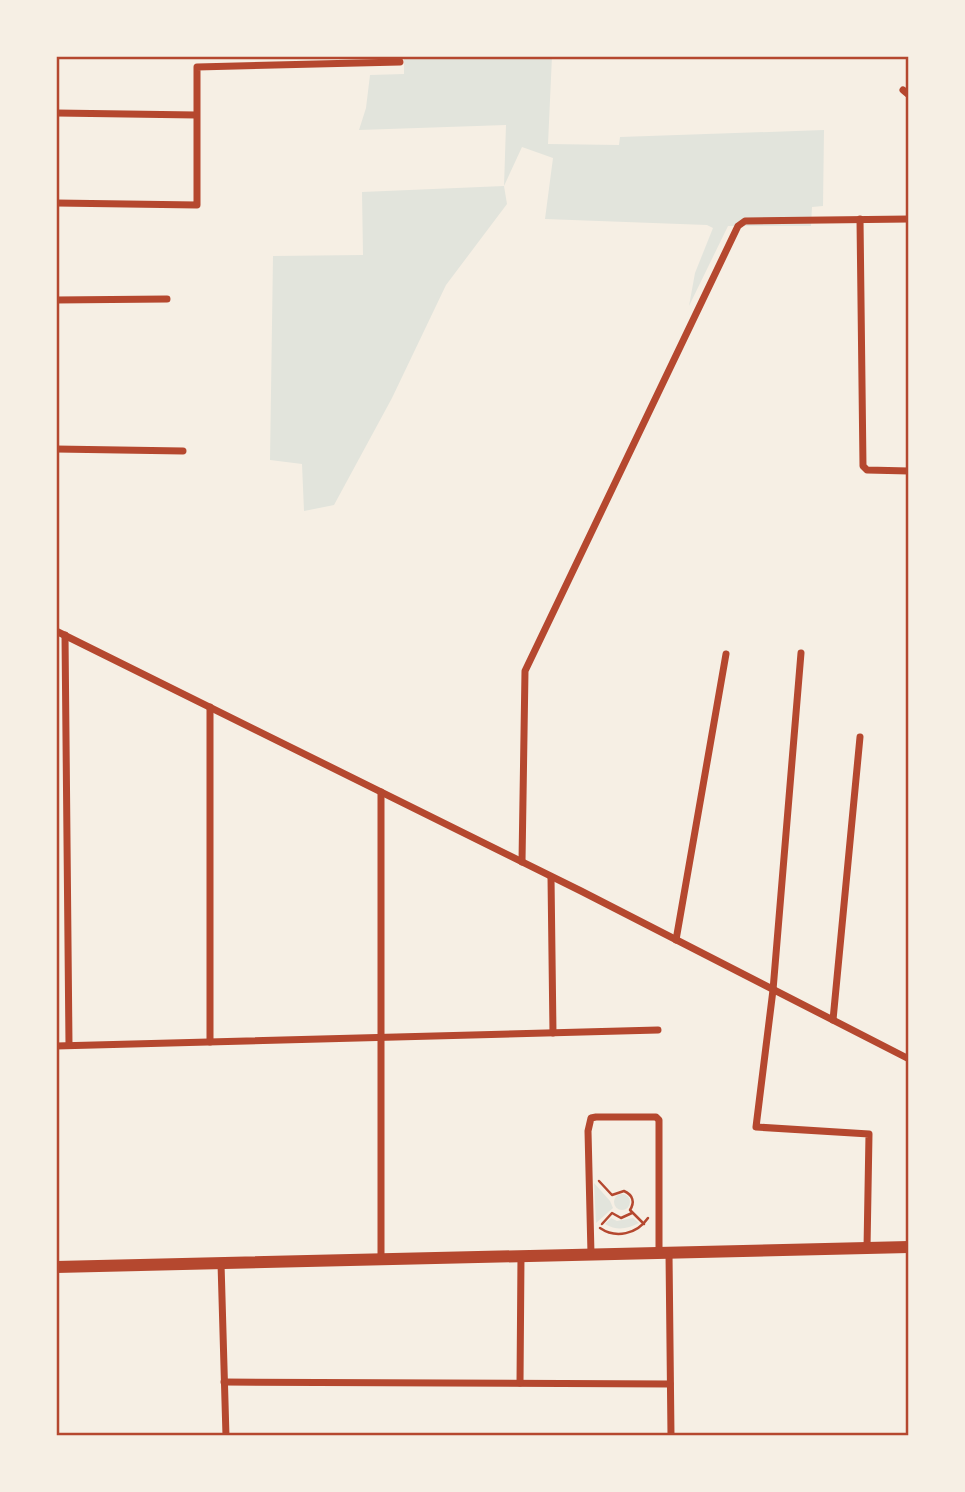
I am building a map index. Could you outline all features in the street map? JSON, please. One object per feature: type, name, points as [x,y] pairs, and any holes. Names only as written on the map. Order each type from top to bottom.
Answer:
[{"type":"main road","points":[[56,1266],[909,1247]]},
{"type":"street","points":[[56,203],[197,205],[197,67],[400,62]]},
{"type":"street","points":[[56,113],[196,115]]},
{"type":"street","points":[[860,219],[863,466],[867,470],[909,471]]},
{"type":"street","points":[[522,862],[525,671],[738,226],[745,221],[909,219]]},
{"type":"street","points":[[56,299],[167,299]]},
{"type":"street","points":[[56,449],[183,451]]},
{"type":"street","points":[[56,631],[522,862],[909,1059]]},
{"type":"street","points":[[65,635],[69,1045]]},
{"type":"street","points":[[801,653],[773,990],[755,1127],[869,1134],[867,1248]]},
{"type":"street","points":[[676,940],[726,654]]},
{"type":"street","points":[[210,707],[210,1042]]},
{"type":"street","points":[[833,1020],[860,737]]},
{"type":"street","points":[[381,792],[381,1259]]},
{"type":"street","points":[[551,877],[553,1033]]},
{"type":"street","points":[[56,1046],[658,1030]]},
{"type":"street","points":[[591,1254],[588,1131],[591,1118],[656,1118],[659,1120],[671,1436]]},
{"type":"street","points":[[520,1383],[521,1256]]},
{"type":"street","points":[[221,1263],[226,1436]]},
{"type":"street","points":[[224,1382],[670,1384]]},
{"type":"path","points":[[592,1181],[598,1181],[612,1195],[624,1191],[629,1194],[633,1205],[630,1210],[644,1224]]},
{"type":"path","points":[[593,1234],[612,1213],[621,1218],[632,1213]]},
{"type":"path","points":[[599,1227],[615,1234],[632,1233],[650,1216]]},
{"type":"shaded area","points":[[404,56],[552,56],[548,144],[619,145],[620,137],[824,130],[823,206],[812,207],[811,226],[728,226],[689,306],[695,273],[713,228],[707,225],[545,219],[553,158],[522,147],[504,186],[506,125],[359,130],[366,108],[370,75],[404,74]]},
{"type":"shaded area","points":[[504,186],[507,204],[446,285],[392,398],[334,505],[304,511],[302,464],[270,460],[273,256],[363,255],[362,192]]},
{"type":"shaded area","points":[[594,1183],[613,1208],[596,1223]]},
{"type":"shaded area","points":[[622,1194],[630,1202],[622,1210],[614,1202]]},
{"type":"shaded area","points":[[611,1218],[617,1221],[633,1218],[639,1223],[626,1228],[614,1228],[605,1224]]}]
